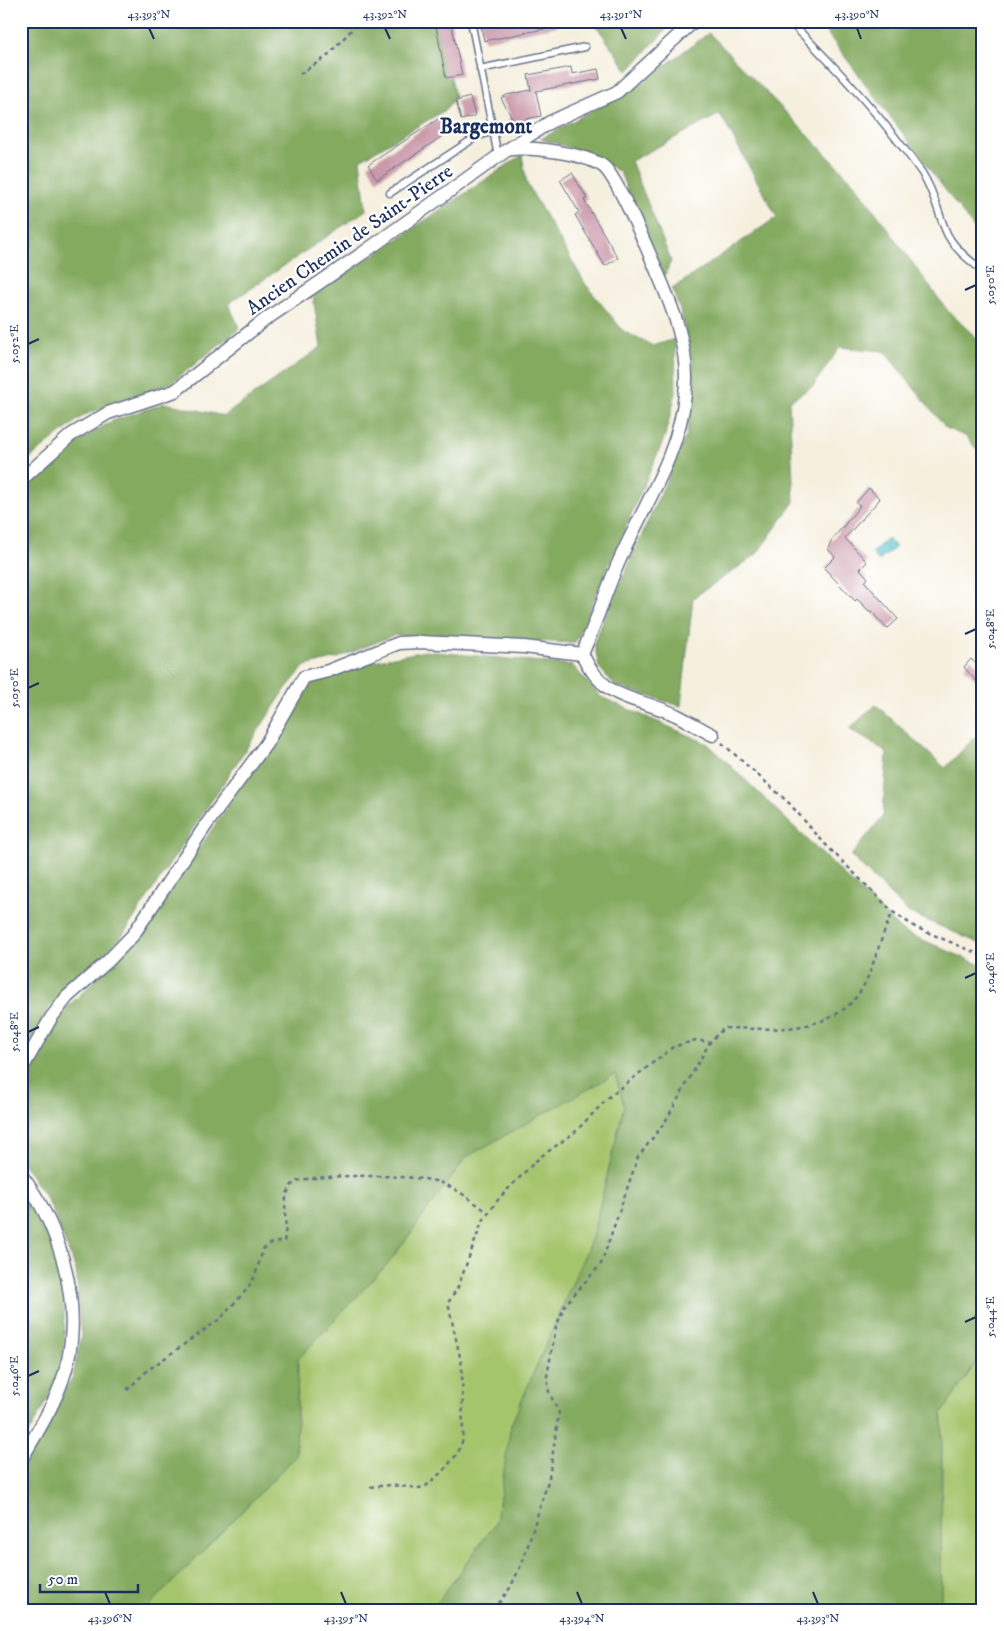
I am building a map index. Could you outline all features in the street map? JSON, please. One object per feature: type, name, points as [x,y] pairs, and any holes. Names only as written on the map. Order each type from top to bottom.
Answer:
[{"type":"street","name":"Ancien Chemin de Saint-Pierre","points":[[21,480],[71,435],[108,413],[175,390],[266,319],[550,122],[617,92],[694,21]]},
{"type":"street","points":[[503,153],[528,148],[587,160],[603,167],[626,201],[678,327],[686,366],[686,395],[665,466],[620,561],[582,654]]},
{"type":"street","points":[[21,1070],[51,1018],[67,997],[133,935],[206,825],[266,744],[296,688],[304,677],[328,671],[399,644],[420,642],[524,647],[582,654]]},
{"type":"street","points":[[582,654],[597,681],[606,688],[675,714],[713,735]]},
{"type":"street","points":[[21,1175],[46,1216],[61,1256],[70,1294],[71,1327],[68,1360],[57,1394],[21,1460]]},
{"type":"lane","points":[[471,21],[493,131],[503,153]]},
{"type":"lane","points":[[789,21],[862,97],[916,166],[935,195],[945,231],[965,257],[983,271]]},
{"type":"lane","points":[[480,69],[585,47]]},
{"type":"lane","points":[[390,193],[476,137],[493,131]]},
{"type":"path","points":[[300,74],[326,56],[360,21]]},
{"type":"path","points":[[713,735],[788,803],[864,886],[893,912],[915,927],[983,956]]},
{"type":"path","points":[[494,1610],[510,1588],[523,1561],[549,1478],[559,1413],[549,1392],[547,1376],[556,1327],[565,1305],[601,1264],[638,1157],[665,1122],[710,1042],[724,1028],[781,1029],[812,1024],[836,1014],[860,991],[893,912]]},
{"type":"path","points":[[370,1487],[390,1485],[419,1488],[426,1486],[443,1471],[458,1453],[462,1439],[463,1423],[462,1366],[448,1303],[458,1287],[474,1239],[500,1198],[539,1158],[574,1133],[609,1097],[662,1054],[684,1042],[710,1042]]},
{"type":"path","points":[[128,1390],[148,1370],[221,1318],[248,1288],[255,1276],[262,1249],[269,1244],[284,1241],[287,1232],[286,1194],[289,1187],[296,1181],[352,1177],[425,1179],[441,1183],[460,1193],[489,1213]]},
{"type":"green space","points":[[21,21],[439,21],[455,97],[445,110],[360,160],[366,210],[228,304],[240,328],[171,383],[84,415],[21,465]]},
{"type":"green space","points":[[593,21],[674,21],[628,71]]},
{"type":"green space","points":[[818,21],[983,21],[983,240]]},
{"type":"green space","points":[[709,33],[855,184],[947,310],[983,344],[983,458],[967,437],[946,428],[884,351],[840,347],[812,387],[789,401],[794,502],[756,555],[693,598],[681,706],[615,686],[599,667],[594,642],[687,434],[693,364],[680,310],[672,289],[777,217],[720,114],[631,161],[671,261],[663,279],[620,172],[588,153],[541,139],[641,83]]},
{"type":"green space","points":[[522,155],[527,184],[586,285],[623,331],[653,346],[675,339],[676,393],[664,439],[575,643],[394,635],[338,658],[305,666],[287,687],[120,939],[50,1007],[21,1058],[21,491],[75,444],[112,421],[165,403],[224,416],[321,347],[313,296]]},
{"type":"green space","points":[[425,651],[572,665],[601,697],[708,744],[902,931],[983,966],[983,1352],[942,1413],[941,1610],[432,1610],[496,1523],[511,1425],[592,1238],[624,1106],[615,1074],[466,1157],[391,1260],[298,1359],[296,1456],[145,1610],[21,1610],[21,1467],[73,1376],[81,1336],[76,1270],[50,1204],[21,1161],[21,1080],[58,1016],[134,943],[287,720],[302,693],[326,676],[342,670],[360,664]]},
{"type":"green space","points":[[876,705],[945,768],[983,729],[983,770],[977,779],[983,784],[983,945],[908,912],[851,856],[883,816],[887,752],[849,729]]},
{"type":"green space","points":[[615,1074],[624,1106],[592,1238],[511,1425],[496,1523],[432,1610],[145,1610],[296,1456],[298,1359],[391,1260],[466,1157]]},
{"type":"green space","points":[[21,1185],[33,1203],[51,1243],[61,1288],[65,1332],[63,1353],[57,1377],[21,1447],[21,1377],[27,1345],[21,1304]]},
{"type":"green space","points":[[983,1352],[983,1610],[941,1610],[942,1413]]},
{"type":"water","points":[[887,538],[896,547],[879,561],[872,553]]},
{"type":"building","points":[[435,21],[451,21],[462,75],[446,78]]},
{"type":"building","points":[[480,21],[558,21],[559,26],[484,41]]},
{"type":"building","points":[[571,67],[572,74],[598,69],[600,79],[536,91],[541,116],[526,119],[528,123],[512,131],[507,121],[512,118],[501,98],[531,90],[528,75]]},
{"type":"building","points":[[470,97],[475,116],[461,120],[456,101]]},
{"type":"building","points":[[441,117],[450,131],[377,180],[368,165]]},
{"type":"building","points":[[572,173],[587,198],[584,200],[618,258],[605,266],[575,215],[579,212],[560,180]]},
{"type":"building","points":[[869,488],[880,499],[845,538],[867,562],[860,569],[868,578],[865,582],[898,619],[887,629],[870,610],[857,599],[855,601],[824,568],[835,557],[828,549],[831,541],[860,506],[856,503]]},
{"type":"building","points":[[971,659],[983,670],[983,689],[964,667]]},
{"type":"district","name":"Bargemont","points":[[486,126]]}]
